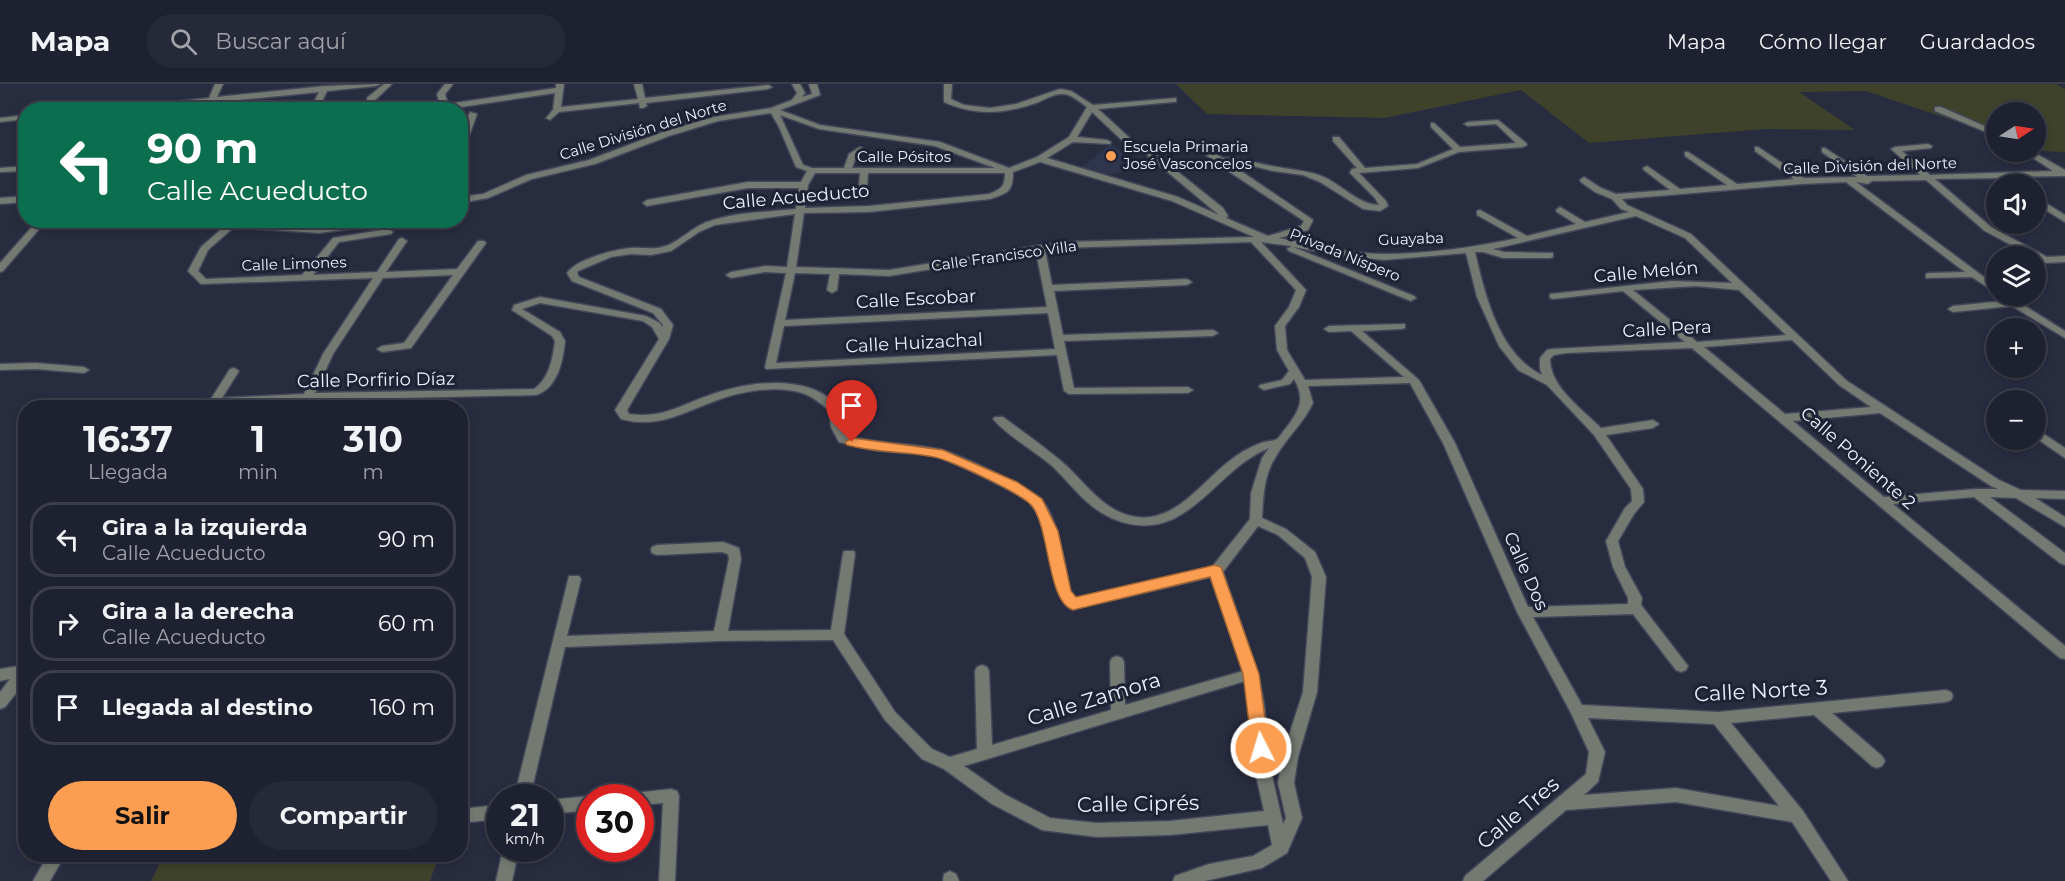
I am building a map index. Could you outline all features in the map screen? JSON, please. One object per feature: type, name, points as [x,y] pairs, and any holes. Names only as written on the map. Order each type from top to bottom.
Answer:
[{"type":"street","points":[[212,99],[219,84]]},
{"type":"street","points":[[284,92],[288,84]]},
{"type":"street","points":[[195,102],[376,84]]},
{"type":"street","points":[[370,100],[388,84]]},
{"type":"street","points":[[443,102],[441,94],[449,84]]},
{"type":"street","points":[[638,84],[643,104]]},
{"type":"street","points":[[795,102],[801,93],[796,84]]},
{"type":"street","points":[[773,110],[816,95],[813,84]]},
{"type":"street","points":[[948,84],[947,100],[957,106],[978,110],[1009,110],[1060,91],[1070,92],[1091,107],[1130,143]]},
{"type":"street","points":[[463,102],[560,87],[557,110],[550,118]]},
{"type":"street","points":[[557,110],[643,104],[768,87]]},
{"type":"street","points":[[318,102],[325,88]]},
{"type":"street","points":[[1091,107],[1173,100]]},
{"type":"street","points":[[1009,171],[1040,159],[1072,139],[1091,107]]},
{"type":"street","points":[[1938,109],[1986,130]]},
{"type":"street","name":"Calle Pósitos","points":[[773,110],[800,167],[812,170],[1009,171]]},
{"type":"street","name":"Calle División del Norte","points":[[468,199],[486,196],[529,177],[592,162],[666,134],[717,118],[773,110],[819,127],[937,144],[1009,171]]},
{"type":"street","points":[[468,128],[473,114]]},
{"type":"street","points":[[0,120],[18,118]]},
{"type":"street","points":[[0,132],[12,119]]},
{"type":"street","points":[[1219,161],[1237,160],[1273,170],[1305,173],[1323,180],[1366,207],[1380,208],[1384,206],[1381,199],[1354,173],[1363,170],[1418,166],[1458,150],[1523,145],[1498,122],[1468,124]]},
{"type":"street","points":[[1434,124],[1458,150]]},
{"type":"street","points":[[1072,139],[1107,142]]},
{"type":"street","points":[[1336,139],[1363,170]]},
{"type":"street","points":[[1928,146],[1895,149],[1988,229],[2045,260],[2065,259]]},
{"type":"street","points":[[1040,159],[1175,199],[1226,219],[1267,239],[1305,228],[1309,220],[1279,198],[1219,161],[1202,147]]},
{"type":"street","points":[[847,170],[852,156],[860,149]]},
{"type":"street","points":[[1758,150],[1802,181]]},
{"type":"street","points":[[1826,150],[1868,181]]},
{"type":"street","points":[[1150,154],[1220,210],[1226,219]]},
{"type":"street","points":[[1688,154],[1734,186]]},
{"type":"street","points":[[2045,162],[2064,173]]},
{"type":"street","points":[[1647,168],[1676,190]]},
{"type":"street","points":[[0,170],[18,169]]},
{"type":"street","points":[[780,323],[791,271],[804,184],[812,170]]},
{"type":"street","points":[[863,187],[864,170]]},
{"type":"street","name":"Calle Acueducto","points":[[664,339],[668,325],[657,311],[583,284],[575,279],[572,273],[575,269],[609,255],[668,249],[712,223],[737,218],[799,211],[869,209],[990,196],[1004,191],[1009,185],[1009,171]]},
{"type":"street","name":"Calle División del Norte","points":[[1998,174],[2064,173]]},
{"type":"street","name":"Calle División del Norte","points":[[1615,197],[1802,181],[1868,181],[1986,175]]},
{"type":"street","points":[[1584,180],[1598,190],[1615,197],[1624,207],[1688,237],[1843,383],[1995,483],[2019,494],[2065,523]]},
{"type":"street","points":[[1849,181],[1986,282]]},
{"type":"street","points":[[647,203],[748,185],[804,184]]},
{"type":"street","points":[[0,201],[18,200]]},
{"type":"street","points":[[2046,207],[2065,219]]},
{"type":"street","points":[[1560,210],[1585,226]]},
{"type":"street","points":[[1480,213],[1526,240]]},
{"type":"street","name":"Guayaba","points":[[1267,239],[1344,253],[1384,257],[1470,251],[1637,213]]},
{"type":"street","points":[[0,269],[36,228]]},
{"type":"street","name":"Calle Limones","points":[[228,228],[204,249],[193,271],[204,282],[460,272]]},
{"type":"street","points":[[290,228],[319,230],[345,228]]},
{"type":"street","points":[[305,279],[336,240],[388,232]]},
{"type":"street","name":"Calle Francisco Villa","points":[[732,275],[765,269],[890,273],[1061,245],[1267,239]]},
{"type":"street","name":"Privada Níspero","points":[[1267,239],[1411,298]]},
{"type":"street","points":[[664,339],[621,410],[625,417],[646,421],[664,419],[715,397],[751,388],[784,387],[814,394],[834,409],[837,427],[843,439],[872,446],[938,453],[1012,486],[1037,502],[1051,531],[1064,592],[1073,604],[1215,571],[1256,520],[1257,493],[1268,458],[1302,416],[1307,403],[1302,383],[1282,350],[1280,326],[1294,307],[1301,290],[1254,240]]},
{"type":"street","points":[[306,400],[328,354],[402,241]]},
{"type":"street","points":[[382,349],[407,346],[481,243]]},
{"type":"street","points":[[1040,248],[1069,391],[1188,390]]},
{"type":"street","points":[[1482,249],[1503,255],[1550,255]]},
{"type":"street","points":[[1470,251],[1483,302],[1507,350],[1524,369],[1551,383],[1598,432],[1637,489],[1638,502],[1629,512],[1612,542],[1619,567],[1635,598],[1634,606],[1629,610],[1524,612]]},
{"type":"street","points":[[832,290],[836,272]]},
{"type":"street","points":[[1929,276],[1975,274]]},
{"type":"street","points":[[1048,288],[1187,282]]},
{"type":"street","name":"Calle Melón","points":[[1553,296],[1710,284],[1741,287]]},
{"type":"street","name":"Calle Poniente 2","points":[[1628,290],[1785,418],[1880,501],[2065,654]]},
{"type":"street","name":"Calle Porfirio Díaz","points":[[362,400],[540,392],[554,370],[560,341],[556,334],[517,309],[528,302],[540,300],[587,307],[646,320],[656,325],[664,339]]},
{"type":"street","points":[[1953,309],[1986,306]]},
{"type":"street","points":[[2017,306],[2065,335]]},
{"type":"street","name":"Calle Escobar","points":[[780,323],[1053,310]]},
{"type":"street","name":"Calle Huizachal","points":[[780,323],[770,367],[1061,352]]},
{"type":"street","points":[[1329,329],[1401,326]]},
{"type":"street","points":[[1353,328],[1414,380]]},
{"type":"street","points":[[1059,338],[1213,333]]},
{"type":"street","name":"Calle Pera","points":[[1551,383],[1545,368],[1545,358],[1551,351],[1695,345],[1794,337]]},
{"type":"street","points":[[0,367],[36,366],[84,370]]},
{"type":"street","points":[[215,400],[234,371]]},
{"type":"street","points":[[1264,387],[1286,382],[1295,371]]},
{"type":"street","points":[[1302,383],[1414,380]]},
{"type":"street","name":"Calle Dos","points":[[1414,380],[1449,443],[1524,612],[1578,711],[1597,752],[1593,777]]},
{"type":"street","points":[[1785,418],[1882,409]]},
{"type":"street","points":[[999,419],[1063,470],[1096,503],[1126,521],[1146,523],[1162,520],[1181,511],[1219,475],[1255,449],[1280,442]]},
{"type":"street","points":[[1598,432],[1653,424]]},
{"type":"street","points":[[2046,440],[2065,454]]},
{"type":"street","points":[[1976,493],[2065,560]]},
{"type":"street","points":[[1880,501],[1976,493],[2065,495]]},
{"type":"street","points":[[1181,881],[1209,872],[1256,863],[1281,848],[1294,818],[1286,783],[1290,757],[1310,692],[1319,577],[1310,555],[1282,532],[1256,520]]},
{"type":"street","points":[[657,550],[723,547],[734,551],[735,559],[720,636]]},
{"type":"street","points":[[559,642],[720,636],[837,635],[849,554]]},
{"type":"street","points":[[1215,571],[1251,674],[1257,704],[1263,771],[1281,848]]},
{"type":"street","points":[[525,784],[573,579]]},
{"type":"street","points":[[1634,606],[1681,666]]},
{"type":"street","name":"Calle Ciprés","points":[[837,635],[890,716],[927,754],[949,764],[998,799],[1048,825],[1097,830],[1170,828],[1273,817]]},
{"type":"street","points":[[1118,662],[1118,714]]},
{"type":"street","points":[[982,671],[985,754]]},
{"type":"street","points":[[0,675],[18,673]]},
{"type":"street","name":"Calle Zamora","points":[[949,764],[1251,674]]},
{"type":"street","points":[[0,703],[18,681]]},
{"type":"street","name":"Calle Norte 3","points":[[1578,711],[1718,717],[1819,710],[1946,696]]},
{"type":"street","points":[[1819,710],[1877,761]]},
{"type":"street","points":[[1718,717],[1797,816],[1840,881]]},
{"type":"street","name":"Calle Tres","points":[[1471,881],[1593,777]]},
{"type":"street","points":[[1562,803],[1676,795],[1797,816]]},
{"type":"street","points":[[654,797],[671,796],[667,881]]},
{"type":"street","points":[[468,815],[486,813]]},
{"type":"street","points":[[41,881],[53,862]]},
{"type":"street","points":[[504,881],[508,862]]},
{"type":"shaded area","name":"Escuela Primaria José Vasconcelos","points":[[1111,144],[1141,168],[1101,176],[1079,169]]},
{"type":"green space","points":[[1176,84],[2056,84],[2065,89],[2065,152],[2046,151],[2046,102],[1986,102],[1986,132],[1866,91],[1799,92],[1855,130],[1766,129],[1589,143],[1521,90],[1384,118],[1207,114]]},
{"type":"green space","points":[[160,862],[437,862],[430,881],[151,881]]},
{"type":"place","name":"Escuela Primaria José Vasconcelos","points":[[1111,156]]},
{"type":"route","points":[[852,442],[938,453],[1012,486],[1037,502],[1051,531],[1064,592],[1073,604],[1215,571],[1251,674],[1257,704],[1261,748]]}]
